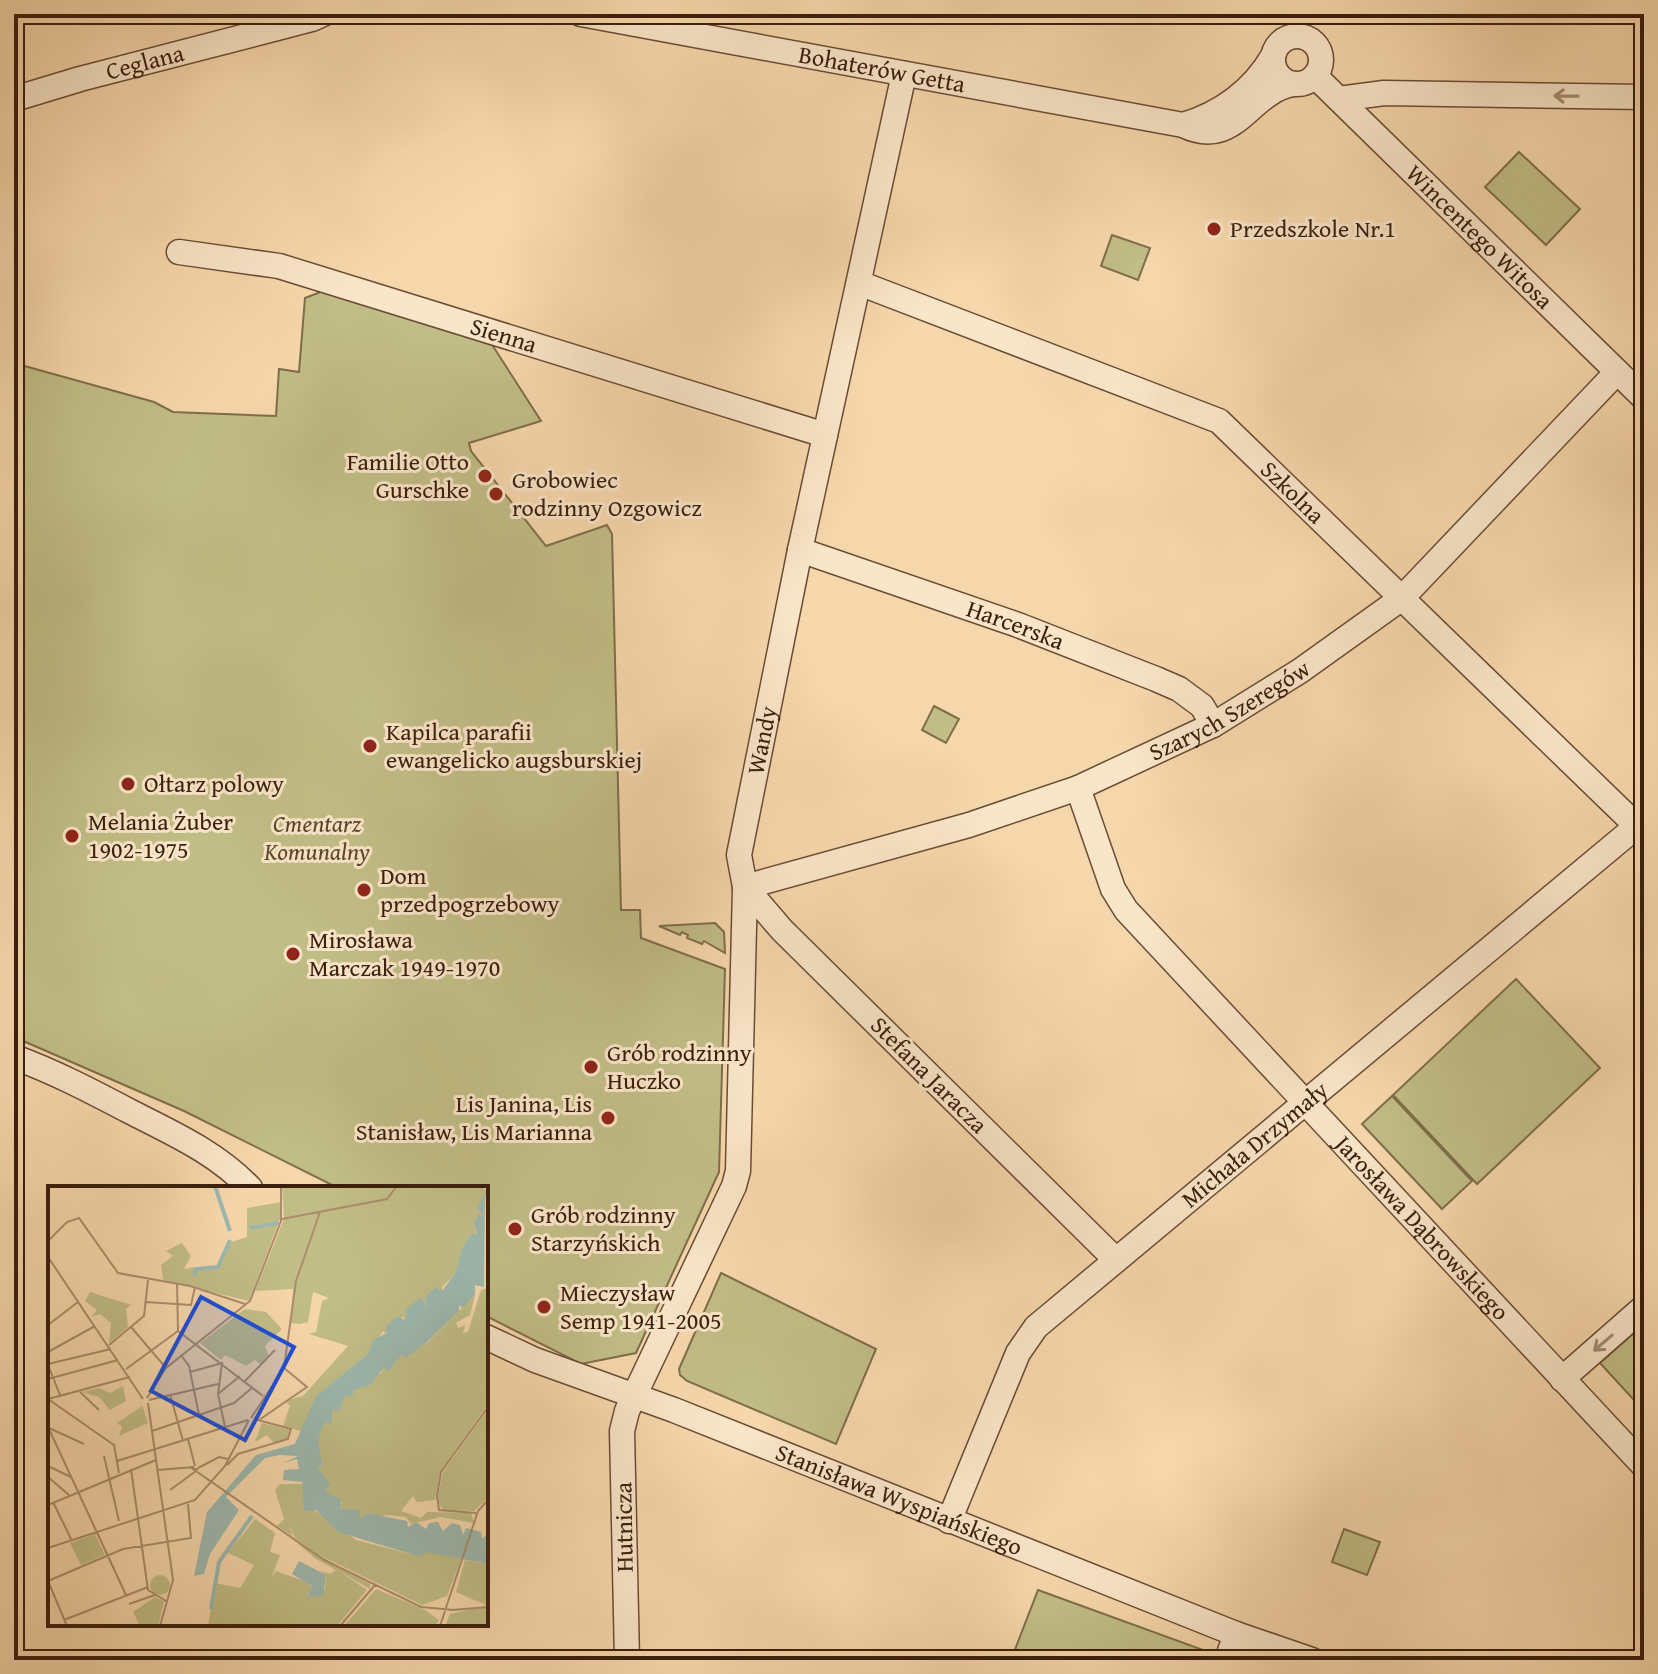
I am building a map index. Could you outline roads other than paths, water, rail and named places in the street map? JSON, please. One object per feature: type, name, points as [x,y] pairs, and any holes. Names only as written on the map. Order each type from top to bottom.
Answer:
[{"type":"street","name":"Ceglana","points":[[14,99],[323,14]]},
{"type":"street","name":"Bohaterów Getta","points":[[581,14],[1183,125],[1206,133],[1222,130],[1278,86],[1305,80]]},
{"type":"street","points":[[1183,125],[1207,118],[1225,108],[1265,71],[1273,56],[1280,43],[1290,25],[1318,48],[1322,62],[1305,80],[1281,77],[1273,56]]},
{"type":"street","name":"Wandy","points":[[635,1396],[734,1186],[738,1171],[745,887],[739,855],[800,550],[904,74]]},
{"type":"street","name":"Wincentego Witosa","points":[[1305,80],[1339,99],[1644,398]]},
{"type":"street","points":[[1339,99],[1384,93],[1644,97]]},
{"type":"street","name":"Sienna","points":[[179,252],[279,266],[825,435]]},
{"type":"street","name":"Szkolna","points":[[859,283],[1219,421],[1640,830]]},
{"type":"street","name":"Szarych Szeregów","points":[[745,887],[969,825],[1078,788],[1213,725],[1300,671],[1402,598],[1617,372]]},
{"type":"street","name":"Harcerska","points":[[800,550],[1041,633],[1156,679],[1179,689],[1202,706],[1213,725]]},
{"type":"street","name":"Jarosława Dąbrowskiego","points":[[1078,788],[1118,900],[1644,1466]]},
{"type":"street","name":"Michała Drzymały","points":[[949,1521],[1026,1339],[1036,1327],[1640,830]]},
{"type":"street","name":"Stefana Jaracza","points":[[745,887],[782,930],[1116,1260]]},
{"type":"street","points":[[14,1057],[78,1085],[189,1141],[223,1163],[248,1186]]},
{"type":"street","points":[[1562,1379],[1644,1307]]},
{"type":"street","name":"Stanisława Wyspiańskiego","points":[[488,1338],[535,1360],[635,1396],[1236,1634],[1312,1660]]},
{"type":"street","name":"Hutnicza","points":[[627,1660],[622,1431],[635,1396]]},
{"type":"street","points":[[1227,1660],[1236,1634]]},
{"type":"place","name":"Przedszkole Nr.1","points":[[1214,229]]},
{"type":"place","name":"Familie Otto Gurschke","points":[[485,476]]},
{"type":"place","name":"Grobowiec rodzinny Ozgowicz","points":[[496,494]]},
{"type":"place","name":"Kapilca parafii ewangelicko augsburskiej","points":[[370,746]]},
{"type":"place","name":"Ołtarz polowy","points":[[128,784]]},
{"type":"place","name":"Melania Żuber 1902-1975","points":[[72,836]]},
{"type":"place","name":"Dom przedpogrzebowy","points":[[364,890]]},
{"type":"place","name":"Mirosława Marczak 1949-1970","points":[[293,954]]},
{"type":"place","name":"Grób rodzinny Huczko","points":[[591,1067]]},
{"type":"place","name":"Lis Janina, Lis Stanisław, Lis Marianna","points":[[608,1118]]},
{"type":"place","name":"Grób rodzinny Starzyńskich","points":[[515,1229]]},
{"type":"place","name":"Mieczysław Semp 1941-2005","points":[[544,1307]]},
{"type":"park label","name":"Cmentarz Komunalny","points":[[317,838]]}]
